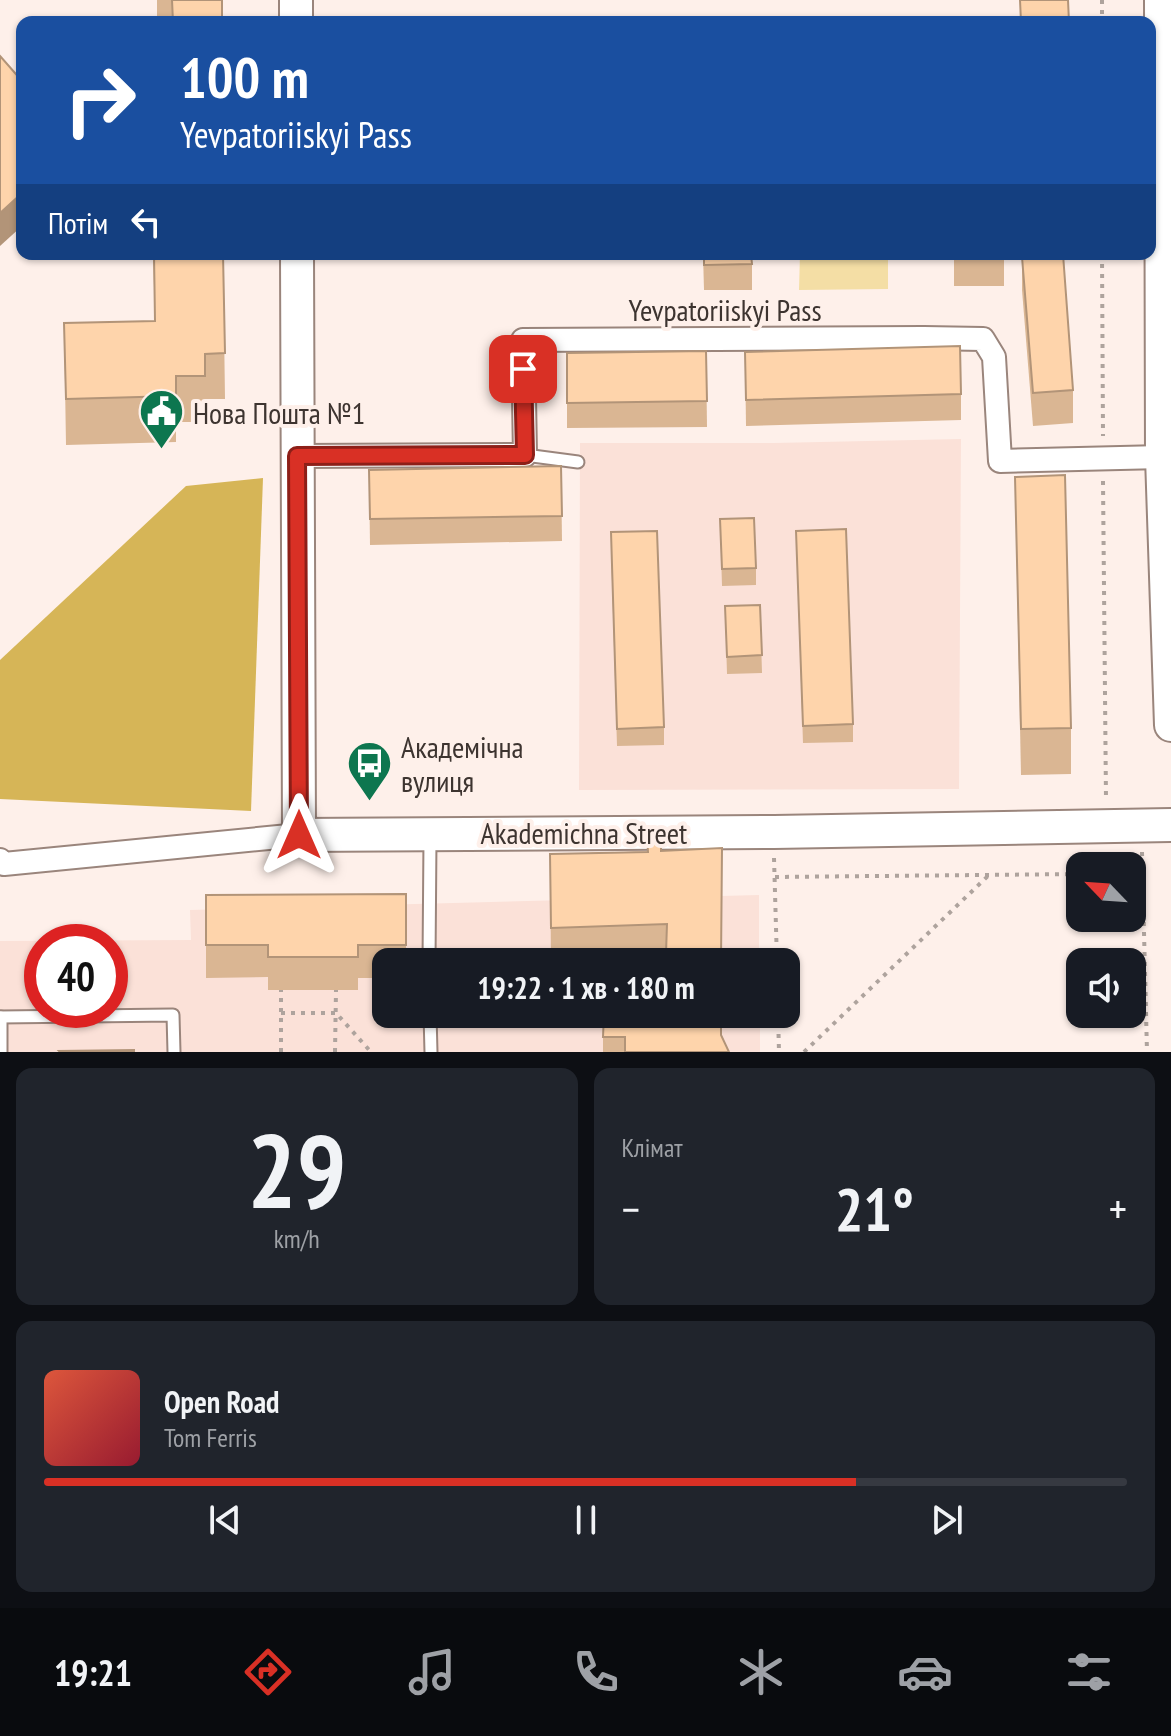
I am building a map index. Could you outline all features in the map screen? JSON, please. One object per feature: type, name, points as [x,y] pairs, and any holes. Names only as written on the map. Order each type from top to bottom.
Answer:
[{"type":"street","points":[[1161,0],[1162,457],[1171,725]]},
{"type":"street","points":[[297,260],[299,835]]},
{"type":"street","name":"Yevpatoriiskyi Pass","points":[[525,455],[523,340],[924,338],[983,339],[994,357],[1000,461],[1162,457]]},
{"type":"street","points":[[297,456],[525,455]]},
{"type":"street","name":"Akademichna Street","points":[[0,860],[4,864],[299,835],[774,832],[1156,825]]},
{"type":"lane","points":[[525,455],[578,462]]},
{"type":"lane","points":[[429,948],[430,832]]},
{"type":"lane","points":[[1,1052],[0,1017],[173,1015],[174,1052]]},
{"type":"lane","points":[[430,1028],[431,1052]]},
{"type":"path","points":[[1102,260],[1106,826]]},
{"type":"path","points":[[1146,862],[1156,825]]},
{"type":"path","points":[[774,832],[777,948]]},
{"type":"path","points":[[775,877],[1066,874]]},
{"type":"path","points":[[804,1052],[989,875]]},
{"type":"path","points":[[1144,932],[1147,1052]]},
{"type":"path","points":[[281,990],[281,1052]]},
{"type":"path","points":[[335,1052],[336,990]]},
{"type":"path","points":[[281,1013],[336,1013],[371,1052]]},
{"type":"path","points":[[778,1028],[779,1052]]},
{"type":"shaded area","points":[[800,260],[888,260],[888,289],[799,290]]},
{"type":"shaded area","points":[[961,439],[959,789],[579,790],[580,443]]},
{"type":"shaded area","points":[[263,478],[251,811],[0,799],[0,660],[186,486]]},
{"type":"shaded area","points":[[759,895],[759,948],[372,948],[372,1028],[760,1028],[760,1052],[0,1052],[0,941],[24,941],[24,1028],[128,1028],[128,940],[191,940],[190,910]]},
{"type":"building","points":[[172,0],[222,0],[222,16],[173,16]]},
{"type":"building","points":[[1020,0],[1068,0],[1069,16],[1021,16]]},
{"type":"building","points":[[0,56],[16,74],[16,198],[0,213]]},
{"type":"building","points":[[154,260],[223,260],[225,353],[205,354],[205,376],[176,376],[176,396],[66,399],[64,323],[155,321]]},
{"type":"building","points":[[704,260],[752,260],[752,264],[704,265]]},
{"type":"building","points":[[1022,260],[1063,260],[1073,390],[1033,393]]},
{"type":"building","points":[[960,346],[961,394],[746,400],[745,352]]},
{"type":"building","points":[[706,351],[707,401],[567,403],[567,353]]},
{"type":"building","points":[[561,466],[562,516],[370,519],[369,470]]},
{"type":"building","points":[[1065,475],[1071,728],[1021,729],[1015,477]]},
{"type":"building","points":[[754,518],[756,568],[722,569],[720,519]]},
{"type":"building","points":[[846,529],[853,724],[803,726],[796,531]]},
{"type":"building","points":[[657,531],[664,727],[617,729],[611,532]]},
{"type":"building","points":[[760,605],[762,655],[727,657],[725,606]]},
{"type":"building","points":[[647,836],[661,842],[661,851],[722,848],[721,948],[666,948],[667,924],[551,928],[550,854],[648,852]]},
{"type":"building","points":[[406,894],[406,945],[358,945],[358,957],[268,957],[268,945],[206,945],[206,895]]},
{"type":"building","points":[[603,1028],[721,1028],[729,1052],[625,1052],[625,1037],[603,1037]]},
{"type":"building","points":[[134,1050],[134,1052],[59,1051]]},
{"type":"place","name":"Нова Пошта №1","points":[[162,451]]},
{"type":"place","name":"Академічна вулиця","points":[[370,802]]},
{"type":"route","points":[[299,835],[297,456],[525,455],[523,369]]}]
